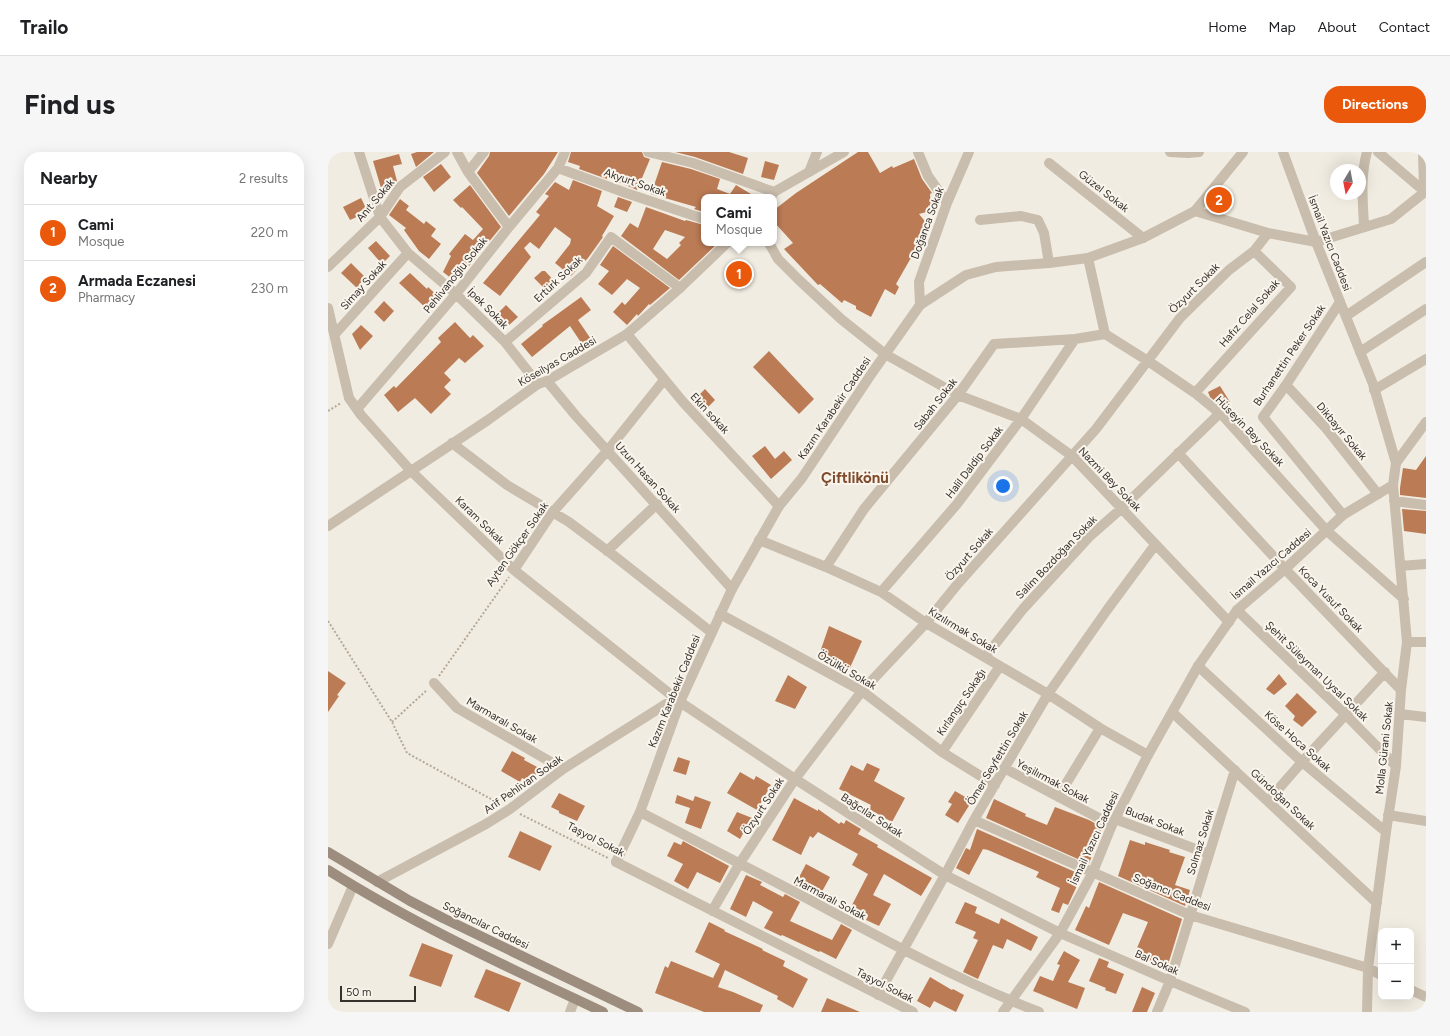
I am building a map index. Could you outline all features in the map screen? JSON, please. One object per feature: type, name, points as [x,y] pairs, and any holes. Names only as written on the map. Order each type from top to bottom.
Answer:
[{"type":"main road","name":"Soğancılar Caddesi","points":[[328,852],[377,882],[443,918],[638,1012]]},
{"type":"main road","points":[[328,870],[353,886],[419,923],[603,1012]]},
{"type":"street","name":"İpek Sokak","points":[[359,152],[380,216],[408,254],[456,294],[505,342],[542,383]]},
{"type":"street","name":"Anıt Sokak","points":[[328,267],[380,216],[400,187],[445,152]]},
{"type":"street","points":[[457,152],[468,172],[509,227]]},
{"type":"street","points":[[468,172],[484,152]]},
{"type":"street","name":"Pehlivanoğlu Sokak","points":[[357,409],[456,294],[558,168],[565,152]]},
{"type":"street","points":[[648,152],[693,163],[772,194],[844,152]]},
{"type":"street","points":[[808,172],[817,152]]},
{"type":"street","points":[[918,152],[928,176],[946,203]]},
{"type":"street","name":"Doğanca Sokak","points":[[920,305],[919,282],[946,203],[968,152]]},
{"type":"street","points":[[1170,152],[1200,152]]},
{"type":"street","name":"Kazım Karabekir Caddesi","points":[[616,862],[640,812],[680,702],[732,588],[779,506],[802,478],[885,354],[920,305],[966,275],[996,267],[1088,258],[1143,238],[1195,212],[1243,152]]},
{"type":"street","name":"İsmail Yazıcı Caddesi","points":[[1003,1012],[1060,933],[1093,872],[1114,822],[1148,755],[1198,666],[1237,610],[1285,569],[1343,515],[1393,485],[1396,463],[1374,390],[1316,242],[1283,152]]},
{"type":"street","points":[[1364,227],[1362,184],[1367,152]]},
{"type":"street","points":[[1378,152],[1425,191]]},
{"type":"street","points":[[1423,152],[1425,191]]},
{"type":"street","name":"Güzel Sokak","points":[[1049,163],[1143,238]]},
{"type":"street","name":"Akyurt Sokak","points":[[558,168],[701,218]]},
{"type":"street","points":[[1195,212],[1268,233],[1316,242],[1391,219],[1425,191]]},
{"type":"street","points":[[980,220],[1021,216],[1038,220],[1044,233],[1049,263]]},
{"type":"street","name":"Özyurt Sokak","points":[[712,911],[740,863],[795,780],[862,691],[926,623],[1096,429],[1180,318],[1229,270],[1254,251],[1268,233]]},
{"type":"street","name":"Ertürk Sokak","points":[[505,342],[586,273],[611,237],[680,288]]},
{"type":"street","name":"Köseilyas Caddesi","points":[[328,526],[542,383],[627,334],[680,288],[724,246]]},
{"type":"street","name":"Nazmi Bey Sokak","points":[[771,246],[778,259],[798,280],[841,319],[885,354],[958,395],[1021,419],[1072,456],[1229,622]]},
{"type":"street","name":"Hafız Celal Sokak","points":[[1195,393],[1291,287],[1254,251]]},
{"type":"street","name":"Simay Sokak","points":[[335,334],[408,254]]},
{"type":"street","points":[[1088,258],[1105,334]]},
{"type":"street","points":[[1346,316],[1426,262]]},
{"type":"street","name":"Burhanettin Peker Sokak","points":[[1340,302],[1286,386],[1263,417],[1343,515]]},
{"type":"street","name":"Karam Sokak","points":[[328,308],[349,398],[361,415],[411,471],[514,570],[680,702]]},
{"type":"street","points":[[1360,352],[1426,309]]},
{"type":"street","name":"Ekin sokak","points":[[627,334],[664,380],[779,506]]},
{"type":"street","name":"Hüseyin Bey Sokak","points":[[1105,334],[1195,393],[1220,413],[1327,531],[1404,599]]},
{"type":"street","name":"Sabah Sokak","points":[[826,567],[864,509],[958,395],[994,344],[1075,338],[1105,334]]},
{"type":"street","name":"Halil Daldip Sokak","points":[[881,592],[957,504],[1021,419],[1075,338]]},
{"type":"street","points":[[1374,390],[1426,359]]},
{"type":"street","name":"Ayten Gökçer Sokak","points":[[514,570],[552,512],[608,450],[664,380]]},
{"type":"street","name":"Uzun Hasan Sokak","points":[[542,383],[608,450],[732,588]]},
{"type":"street","name":"Dikbayır Sokak","points":[[1286,386],[1325,427],[1378,494]]},
{"type":"street","name":"Salim Bozdoğan Sokak","points":[[985,657],[1023,609],[1089,537],[1122,508],[1220,413]]},
{"type":"street","points":[[1396,463],[1426,422]]},
{"type":"street","points":[[452,443],[507,485],[569,522],[711,632]]},
{"type":"street","name":"Koca Yusuf Sokak","points":[[1178,453],[1285,569],[1401,690]]},
{"type":"street","name":"Molla Gürani Sokak","points":[[1367,1012],[1368,968],[1396,766],[1401,690],[1407,642],[1393,485]]},
{"type":"street","points":[[1394,501],[1426,505]]},
{"type":"street","points":[[607,551],[657,504]]},
{"type":"street","name":"Kızılırmak Sokak","points":[[759,540],[826,567],[881,592],[926,623],[1048,694],[1100,728],[1148,755]]},
{"type":"street","name":"Ömer Seyfettin Sokak","points":[[878,995],[974,820],[1048,694],[1155,545]]},
{"type":"street","points":[[1400,566],[1426,564]]},
{"type":"street","name":"Şehit Süleyman Uysal Sokak","points":[[1237,610],[1345,714],[1396,766]]},
{"type":"street","name":"Özülkü Sokak","points":[[720,614],[862,691],[942,752],[995,785]]},
{"type":"street","points":[[1407,642],[1426,642]]},
{"type":"street","name":"Kırlangıç Sokağı","points":[[942,752],[1000,666]]},
{"type":"street","name":"Köse Hoca Sokak","points":[[1198,666],[1302,762],[1386,832]]},
{"type":"street","points":[[1268,801],[1345,714],[1385,672]]},
{"type":"street","name":"Marmaralı Sokak","points":[[434,683],[457,708],[563,769]]},
{"type":"street","name":"Arif Pehlivan Sokak","points":[[377,882],[486,824],[510,809],[563,769],[666,704],[680,702]]},
{"type":"street","name":"Bağcılar Sokak","points":[[680,702],[795,780],[945,875],[1060,933]]},
{"type":"street","name":"Gündoğan Sokak","points":[[1173,712],[1376,903]]},
{"type":"street","points":[[1400,714],[1426,717]]},
{"type":"street","points":[[1058,797],[1100,728]]},
{"type":"street","name":"Yeşilırmak Sokak","points":[[1004,768],[1058,797],[1114,822]]},
{"type":"street","name":"Solmaz Sokak","points":[[1157,1012],[1170,981],[1235,770]]},
{"type":"street","name":"Marmaralı Sokak","points":[[640,812],[740,863],[903,950],[1011,1001],[1039,1012]]},
{"type":"street","points":[[1388,815],[1426,821]]},
{"type":"street","name":"Soğancı Caddesi","points":[[974,820],[1190,915],[1368,968],[1378,973]]},
{"type":"street","name":"Budak Sokak","points":[[1114,822],[1209,854]]},
{"type":"street","name":"Taşyol Sokak","points":[[616,862],[913,1012]]},
{"type":"street","points":[[328,944],[353,886]]},
{"type":"street","name":"Bal Sokak","points":[[1060,933],[1244,1012]]},
{"type":"street","points":[[1414,991],[1426,997]]},
{"type":"street","points":[[570,1012],[575,999]]},
{"type":"path","points":[[328,411],[349,398]]},
{"type":"path","name":"Ayten Gökçer Sokak","points":[[392,722],[434,683],[514,570]]},
{"type":"path","name":"Taşyol Sokak","points":[[328,621],[392,722],[407,753],[510,809],[616,862]]},
{"type":"building","points":[[417,152],[434,152],[416,167],[411,154]]},
{"type":"building","points":[[490,152],[558,152],[544,174],[509,216],[477,173],[489,156]]},
{"type":"building","points":[[571,152],[642,152],[644,157],[650,159],[637,190],[607,177],[607,179],[579,169],[580,166],[568,162]]},
{"type":"building","points":[[675,152],[729,152],[748,158],[743,174],[695,157]]},
{"type":"building","points":[[858,152],[868,152],[880,173],[892,166],[893,168],[914,159],[922,179],[932,193],[930,194],[931,205],[928,206],[930,211],[919,214],[928,225],[921,233],[925,237],[916,257],[912,256],[896,284],[899,287],[895,295],[885,289],[871,317],[856,309],[856,306],[844,300],[842,303],[820,284],[818,285],[784,249],[793,243],[777,225],[777,208],[796,193]]},
{"type":"building","points":[[399,154],[402,164],[393,166],[397,181],[394,185],[381,188],[373,161]]},
{"type":"building","points":[[765,161],[779,165],[774,180],[761,177]]},
{"type":"building","points":[[662,162],[691,169],[720,179],[717,189],[730,194],[701,194],[701,211],[694,209],[696,207],[651,194]]},
{"type":"building","points":[[441,164],[451,177],[434,192],[423,177]]},
{"type":"building","points":[[573,180],[602,191],[597,206],[614,216],[602,236],[603,237],[588,258],[571,276],[555,263],[570,244],[571,239],[555,227],[539,249],[530,242],[524,248],[531,257],[500,296],[483,283],[540,215],[536,212],[549,196],[545,194],[555,182],[569,190]]},
{"type":"building","points":[[470,185],[501,227],[456,282],[443,272],[451,256],[449,254],[465,234],[473,240],[483,229],[462,207],[461,208],[453,200]]},
{"type":"building","points":[[736,185],[751,194],[730,194]]},
{"type":"building","points":[[618,197],[632,202],[627,212],[614,207]]},
{"type":"building","points":[[361,198],[366,208],[357,213],[359,216],[350,220],[343,207]]},
{"type":"building","points":[[400,199],[409,206],[406,210],[424,224],[426,221],[436,229],[431,236],[441,244],[429,259],[419,251],[404,230],[406,228],[389,215]]},
{"type":"building","points":[[646,207],[685,221],[701,224],[701,246],[715,246],[679,280],[621,236],[630,223],[638,228]],"holes":[[[665,230],[685,237],[679,243],[681,245],[667,259],[653,249]]]},
{"type":"building","points":[[376,241],[390,256],[382,264],[368,248]]},
{"type":"building","points":[[613,246],[670,288],[650,305],[649,304],[638,316],[637,314],[627,325],[613,312],[622,302],[625,305],[640,288],[627,279],[612,295],[598,284],[609,271],[600,265]]},
{"type":"building","points":[[744,261],[750,282],[733,287],[727,266]]},
{"type":"building","points":[[351,263],[367,279],[358,289],[341,273]]},
{"type":"building","points":[[542,271],[545,271],[558,285],[549,293],[534,278]]},
{"type":"building","points":[[410,273],[427,289],[428,287],[439,297],[428,310],[399,283]]},
{"type":"building","points":[[581,297],[591,310],[578,320],[595,345],[586,350],[570,326],[532,357],[521,344],[543,326],[542,325]]},
{"type":"building","points":[[384,301],[394,311],[384,322],[374,312]]},
{"type":"building","points":[[506,305],[518,317],[508,326],[497,314]]},
{"type":"building","points":[[455,322],[470,338],[473,335],[484,346],[465,363],[459,358],[444,373],[451,380],[444,387],[451,394],[431,414],[415,398],[398,412],[384,395],[394,386],[396,388],[441,342],[438,338]]},
{"type":"building","points":[[361,325],[373,336],[360,350],[352,334]]},
{"type":"building","points":[[769,351],[814,399],[799,414],[753,367]]},
{"type":"building","points":[[1220,386],[1230,402],[1222,407],[1210,397],[1208,392]]},
{"type":"building","points":[[705,389],[715,400],[702,413],[692,402]]},
{"type":"building","points":[[765,446],[775,459],[784,451],[792,460],[771,479],[752,456]]},
{"type":"building","points":[[1426,456],[1426,498],[1400,495],[1403,468],[1416,470]]},
{"type":"building","points":[[1402,509],[1426,511],[1426,534],[1404,531]]},
{"type":"building","points":[[829,626],[862,641],[848,672],[818,658]]},
{"type":"building","points":[[328,671],[346,683],[337,695],[339,696],[328,712]]},
{"type":"building","points":[[1279,674],[1287,684],[1274,695],[1266,689]]},
{"type":"building","points":[[788,675],[807,687],[795,709],[775,701]]},
{"type":"building","points":[[1297,693],[1317,712],[1302,727],[1293,720],[1295,716],[1285,706]]},
{"type":"building","points":[[512,751],[525,758],[524,760],[539,768],[532,783],[522,778],[520,782],[501,771]]},
{"type":"building","points":[[678,757],[690,761],[686,775],[673,771]]},
{"type":"building","points":[[867,763],[880,769],[874,781],[905,798],[892,822],[869,809],[871,805],[839,789],[851,765],[863,771]]},
{"type":"building","points":[[740,772],[754,780],[756,776],[771,785],[757,810],[727,793]]},
{"type":"building","points":[[955,791],[972,801],[958,823],[945,815],[952,804],[948,802]]},
{"type":"building","points":[[559,793],[585,806],[577,821],[559,813],[559,811],[551,807]]},
{"type":"building","points":[[677,795],[693,801],[695,796],[711,802],[701,829],[685,823],[690,808],[675,803]]},
{"type":"building","points":[[794,798],[818,811],[818,809],[839,824],[841,822],[844,824],[846,820],[861,829],[858,834],[878,845],[877,847],[932,878],[921,896],[884,874],[873,895],[891,904],[879,926],[866,920],[868,916],[851,907],[868,874],[852,865],[858,854],[818,832],[813,838],[810,836],[801,855],[772,840]]},
{"type":"building","points":[[994,799],[1026,814],[1025,816],[1047,825],[1055,807],[1089,820],[1102,827],[1089,864],[986,818]]},
{"type":"building","points":[[737,812],[752,818],[740,839],[727,831]]},
{"type":"building","points":[[977,829],[1082,875],[1068,905],[1063,903],[1059,913],[1051,910],[1060,888],[1036,877],[1039,872],[988,850],[983,849],[969,875],[956,868],[966,848],[970,850]]},
{"type":"building","points":[[520,831],[552,846],[540,871],[508,857]]},
{"type":"building","points":[[1130,840],[1145,845],[1145,842],[1170,850],[1169,852],[1185,857],[1175,885],[1190,890],[1185,906],[1118,876]]},
{"type":"building","points":[[683,841],[729,866],[720,883],[697,872],[688,889],[674,881],[683,864],[667,856],[674,842],[681,845]]},
{"type":"building","points":[[806,864],[830,877],[819,897],[795,885]]},
{"type":"building","points":[[746,875],[762,882],[760,885],[783,897],[785,894],[800,902],[790,921],[832,940],[841,924],[852,930],[836,959],[764,928],[773,912],[753,901],[746,917],[730,909]]},
{"type":"building","points":[[1099,882],[1182,919],[1167,968],[1164,969],[1155,966],[1156,963],[1134,955],[1148,922],[1123,913],[1109,945],[1075,930],[1086,906],[1089,908]]},
{"type":"building","points":[[965,902],[977,907],[975,913],[999,924],[1001,918],[1038,937],[1031,951],[1007,939],[1003,949],[993,945],[978,979],[963,972],[978,940],[973,938],[976,932],[955,923]]},
{"type":"building","points":[[709,922],[785,961],[783,966],[808,979],[793,1008],[777,999],[778,996],[725,970],[718,987],[763,1005],[760,1012],[704,1012],[655,993],[665,966],[668,968],[671,961],[713,978],[720,964],[695,952]]},
{"type":"building","points":[[422,943],[453,955],[441,987],[409,976]]},
{"type":"building","points":[[1064,951],[1080,960],[1068,982],[1085,988],[1077,1009],[1033,991],[1040,976],[1053,981],[1060,965],[1057,964]]},
{"type":"building","points":[[1099,958],[1109,962],[1107,967],[1124,974],[1116,994],[1089,981]]},
{"type":"building","points":[[486,969],[521,983],[509,1012],[474,997]]},
{"type":"building","points":[[930,977],[964,995],[956,1012],[934,1001],[930,1008],[917,1001]]},
{"type":"building","points":[[1142,987],[1155,993],[1147,1012],[1132,1012]]},
{"type":"building","points":[[827,998],[860,1012],[821,1012]]},
{"type":"place","name":"Armada Eczanesi","points":[[1219,200]]},
{"type":"place","name":"Cami","points":[[739,274]]},
{"type":"district","name":"Çiftlikönü","points":[[855,478]]}]
